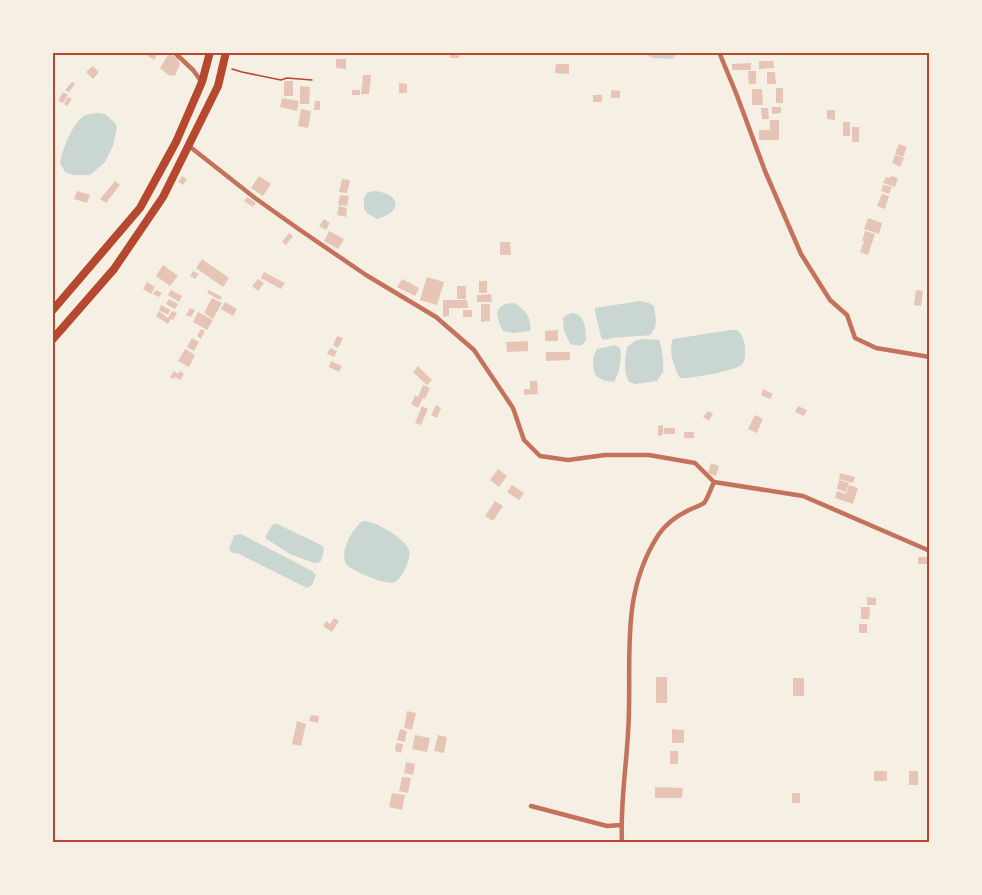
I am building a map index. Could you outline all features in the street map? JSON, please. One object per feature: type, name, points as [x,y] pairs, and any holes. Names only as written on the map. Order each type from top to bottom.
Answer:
[{"type":"highway","points":[[52,311],[140,208],[176,142],[202,82],[210,52]]},
{"type":"highway","points":[[52,340],[114,269],[163,197],[218,86],[226,52]]},
{"type":"street","points":[[174,52],[202,82]]},
{"type":"street","points":[[719,52],[765,171],[801,254],[830,300],[847,315],[855,338],[876,348],[930,357]]},
{"type":"street","points":[[189,146],[300,230],[366,275],[436,317],[474,350],[513,408],[524,440],[540,456],[568,460],[605,455],[649,455],[695,463],[714,482],[804,496],[930,551]]},
{"type":"street","points":[[622,843],[621,825],[629,731],[630,623],[637,580],[660,532],[684,512],[704,503],[714,482]]},
{"type":"street","points":[[531,806],[607,826],[621,825]]},
{"type":"path","points":[[223,65],[242,72],[281,80],[288,78],[312,80]]},
{"type":"shaded area","points":[[640,53],[679,53],[672,59],[654,58]]},
{"type":"shaded area","points":[[96,113],[105,114],[117,128],[113,146],[105,162],[90,175],[73,175],[65,172],[60,163],[73,129],[81,118]]},
{"type":"shaded area","points":[[374,191],[389,195],[395,203],[392,212],[377,219],[364,209],[364,198],[367,193]]},
{"type":"shaded area","points":[[640,301],[654,306],[655,328],[650,335],[603,340],[595,308]]},
{"type":"shaded area","points":[[514,303],[527,314],[530,331],[513,333],[503,331],[497,315],[499,308]]},
{"type":"shaded area","points":[[572,313],[580,316],[584,323],[586,340],[581,346],[570,344],[564,331],[563,318]]},
{"type":"shaded area","points":[[737,330],[744,340],[745,357],[741,365],[730,370],[680,378],[672,359],[673,339]]},
{"type":"shaded area","points":[[642,339],[659,340],[663,372],[657,381],[636,384],[629,382],[627,378],[625,369],[627,347]]},
{"type":"shaded area","points":[[615,345],[620,348],[619,370],[614,382],[605,381],[596,376],[593,366],[594,355],[597,349]]},
{"type":"shaded area","points":[[363,521],[389,531],[402,540],[409,550],[406,567],[395,582],[385,582],[370,577],[347,565],[345,548],[355,529]]},
{"type":"shaded area","points":[[274,524],[323,546],[321,561],[314,563],[290,554],[265,538]]},
{"type":"shaded area","points":[[241,534],[312,571],[316,575],[312,585],[307,588],[233,553],[229,550],[234,535]]},
{"type":"building","points":[[142,52],[159,52],[154,60]]},
{"type":"building","points":[[450,52],[459,52],[459,58],[450,58]]},
{"type":"building","points":[[169,53],[177,58],[180,64],[175,76],[168,75],[160,68]]},
{"type":"building","points":[[336,59],[346,59],[346,69],[336,68]]},
{"type":"building","points":[[759,61],[773,61],[774,68],[759,69]]},
{"type":"building","points":[[751,63],[751,70],[732,70],[732,64]]},
{"type":"building","points":[[556,64],[569,64],[569,74],[555,73]]},
{"type":"building","points":[[93,66],[99,72],[93,79],[86,72]]},
{"type":"building","points":[[748,71],[756,71],[756,84],[749,84]]},
{"type":"building","points":[[767,72],[775,72],[776,84],[767,84]]},
{"type":"building","points":[[363,75],[371,75],[369,94],[361,94]]},
{"type":"building","points":[[284,81],[293,81],[293,96],[284,96]]},
{"type":"building","points":[[72,82],[75,84],[69,92],[65,90]]},
{"type":"building","points":[[399,83],[407,84],[407,93],[399,93]]},
{"type":"building","points":[[300,86],[310,87],[309,104],[300,104]]},
{"type":"building","points":[[776,88],[783,88],[783,103],[776,103]]},
{"type":"building","points":[[752,89],[762,89],[763,105],[752,105]]},
{"type":"building","points":[[352,90],[360,90],[360,95],[352,95]]},
{"type":"building","points":[[611,90],[620,91],[620,98],[611,98]]},
{"type":"building","points":[[63,92],[68,95],[63,103],[58,101]]},
{"type":"building","points":[[593,95],[602,95],[602,102],[593,102]]},
{"type":"building","points":[[68,97],[72,99],[67,106],[64,104]]},
{"type":"building","points":[[282,98],[299,101],[297,111],[280,107]]},
{"type":"building","points":[[315,101],[320,101],[320,110],[314,110]]},
{"type":"building","points":[[772,107],[781,107],[781,113],[772,114]]},
{"type":"building","points":[[761,108],[768,108],[769,119],[762,119]]},
{"type":"building","points":[[301,109],[311,111],[308,128],[298,126]]},
{"type":"building","points":[[827,110],[835,110],[835,120],[827,119]]},
{"type":"building","points":[[770,120],[779,120],[779,140],[759,140],[759,130],[770,130]]},
{"type":"building","points":[[843,122],[850,122],[850,136],[843,136]]},
{"type":"building","points":[[852,127],[859,127],[859,142],[852,142]]},
{"type":"building","points":[[899,144],[907,147],[903,157],[895,154]]},
{"type":"building","points":[[895,155],[904,158],[900,167],[892,163]]},
{"type":"building","points":[[182,176],[187,179],[183,185],[178,182]]},
{"type":"building","points":[[259,176],[271,184],[263,196],[251,188]]},
{"type":"building","points":[[886,177],[898,178],[895,187],[883,183]]},
{"type":"building","points":[[342,179],[350,180],[347,193],[339,192]]},
{"type":"building","points":[[115,181],[120,185],[106,203],[100,199]]},
{"type":"building","points":[[883,185],[892,187],[889,194],[881,191]]},
{"type":"building","points":[[77,191],[90,195],[87,203],[74,199]]},
{"type":"building","points":[[882,194],[889,196],[885,209],[877,206]]},
{"type":"building","points":[[340,195],[349,196],[347,206],[338,205]]},
{"type":"building","points":[[247,197],[256,203],[253,207],[244,201]]},
{"type":"building","points":[[339,206],[347,208],[346,217],[337,215]]},
{"type":"building","points":[[868,218],[882,223],[879,234],[864,229]]},
{"type":"building","points":[[324,219],[330,223],[326,230],[319,226]]},
{"type":"building","points":[[329,231],[344,239],[338,249],[324,241]]},
{"type":"building","points":[[865,231],[875,234],[868,255],[860,252]]},
{"type":"building","points":[[289,233],[293,236],[286,245],[282,242]]},
{"type":"building","points":[[500,242],[510,242],[511,255],[500,255]]},
{"type":"building","points":[[202,259],[229,278],[223,287],[196,268]]},
{"type":"building","points":[[163,265],[178,276],[170,286],[156,276]]},
{"type":"building","points":[[193,271],[199,274],[195,279],[190,276]]},
{"type":"building","points":[[264,272],[285,283],[281,289],[261,278]]},
{"type":"building","points":[[427,277],[444,282],[437,305],[420,300]]},
{"type":"building","points":[[258,279],[264,283],[258,291],[252,286]]},
{"type":"building","points":[[402,279],[419,288],[415,296],[397,287]]},
{"type":"building","points":[[479,281],[487,281],[487,293],[479,293]]},
{"type":"building","points":[[147,282],[155,287],[151,294],[143,289]]},
{"type":"building","points":[[457,286],[466,286],[466,299],[457,299]]},
{"type":"building","points":[[156,290],[162,293],[159,297],[153,294]]},
{"type":"building","points":[[171,290],[182,296],[179,302],[168,295]]},
{"type":"building","points":[[209,290],[222,297],[220,300],[207,293]]},
{"type":"building","points":[[916,290],[923,291],[921,306],[914,305]]},
{"type":"building","points":[[491,294],[492,302],[477,302],[477,295]]},
{"type":"building","points":[[212,298],[222,303],[213,319],[204,313]]},
{"type":"building","points":[[169,299],[178,304],[175,309],[166,304]]},
{"type":"building","points":[[443,300],[467,300],[468,308],[449,308],[449,316],[443,317]]},
{"type":"building","points":[[225,302],[237,309],[233,316],[221,309]]},
{"type":"building","points":[[481,304],[490,304],[490,321],[481,322]]},
{"type":"building","points":[[161,305],[170,310],[168,315],[159,310]]},
{"type":"building","points":[[190,308],[195,310],[191,317],[186,315]]},
{"type":"building","points":[[463,310],[472,310],[472,317],[463,317]]},
{"type":"building","points":[[159,311],[168,318],[172,311],[177,313],[168,324],[156,316]]},
{"type":"building","points":[[198,312],[213,320],[207,330],[193,322]]},
{"type":"building","points":[[201,329],[205,331],[201,339],[197,336]]},
{"type":"building","points":[[558,330],[558,341],[545,341],[545,331]]},
{"type":"building","points":[[337,336],[343,338],[338,348],[333,345]]},
{"type":"building","points":[[192,338],[199,342],[194,351],[187,347]]},
{"type":"building","points":[[528,341],[528,351],[507,352],[506,342]]},
{"type":"building","points":[[330,348],[337,351],[334,357],[327,354]]},
{"type":"building","points":[[185,349],[195,355],[189,367],[178,361]]},
{"type":"building","points":[[546,352],[570,352],[570,360],[546,361]]},
{"type":"building","points":[[331,361],[342,366],[339,372],[329,367]]},
{"type":"building","points":[[418,366],[432,380],[427,385],[413,372]]},
{"type":"building","points":[[174,371],[184,374],[180,380],[170,377]]},
{"type":"building","points":[[530,381],[537,381],[538,394],[524,395],[524,389],[530,389]]},
{"type":"building","points":[[423,385],[430,388],[418,408],[411,404],[415,395],[418,397]]},
{"type":"building","points":[[763,389],[773,394],[770,399],[761,395]]},
{"type":"building","points":[[436,405],[441,408],[437,418],[431,415]]},
{"type":"building","points":[[422,406],[428,409],[421,425],[415,423]]},
{"type":"building","points":[[798,406],[807,410],[804,416],[795,412]]},
{"type":"building","points":[[708,411],[713,414],[709,421],[703,417]]},
{"type":"building","points":[[755,415],[763,419],[757,433],[748,429]]},
{"type":"building","points":[[663,425],[663,435],[658,436],[658,426]]},
{"type":"building","points":[[664,428],[675,428],[675,434],[664,434]]},
{"type":"building","points":[[684,432],[694,432],[694,438],[684,438]]},
{"type":"building","points":[[711,463],[719,466],[716,476],[708,473]]},
{"type":"building","points":[[498,469],[507,476],[499,487],[490,480]]},
{"type":"building","points":[[840,473],[855,477],[853,483],[839,479]]},
{"type":"building","points":[[839,480],[849,483],[846,492],[837,489]]},
{"type":"building","points":[[512,485],[524,493],[519,500],[507,492]]},
{"type":"building","points":[[849,485],[858,488],[853,504],[835,498],[837,491],[846,494]]},
{"type":"building","points":[[495,501],[503,506],[493,521],[485,516]]},
{"type":"building","points":[[918,557],[928,557],[928,564],[918,564]]},
{"type":"building","points":[[867,597],[876,598],[876,605],[867,605]]},
{"type":"building","points":[[861,607],[870,607],[869,619],[861,619]]},
{"type":"building","points":[[334,618],[339,621],[332,632],[323,626],[326,621],[330,624]]},
{"type":"building","points":[[859,624],[867,624],[867,633],[859,633]]},
{"type":"building","points":[[656,677],[667,677],[667,703],[656,703]]},
{"type":"building","points":[[793,678],[804,678],[804,696],[793,696]]},
{"type":"building","points":[[407,711],[416,713],[412,730],[404,728]]},
{"type":"building","points":[[311,715],[319,716],[318,723],[309,721]]},
{"type":"building","points":[[297,721],[306,724],[301,746],[292,744]]},
{"type":"building","points":[[400,729],[407,731],[405,742],[397,740]]},
{"type":"building","points":[[672,729],[684,730],[684,743],[672,743]]},
{"type":"building","points":[[415,735],[430,738],[427,752],[412,749]]},
{"type":"building","points":[[438,735],[447,737],[444,753],[434,751]]},
{"type":"building","points":[[396,743],[403,744],[401,753],[395,751]]},
{"type":"building","points":[[670,751],[678,751],[678,764],[670,764]]},
{"type":"building","points":[[406,762],[415,764],[413,775],[404,773]]},
{"type":"building","points":[[874,771],[887,771],[887,781],[874,781]]},
{"type":"building","points":[[909,771],[918,771],[918,785],[909,785]]},
{"type":"building","points":[[402,777],[411,778],[408,793],[399,791]]},
{"type":"building","points":[[655,787],[683,788],[682,798],[655,798]]},
{"type":"building","points":[[392,793],[405,795],[402,810],[389,807]]},
{"type":"building","points":[[792,793],[800,793],[800,803],[792,803]]}]
